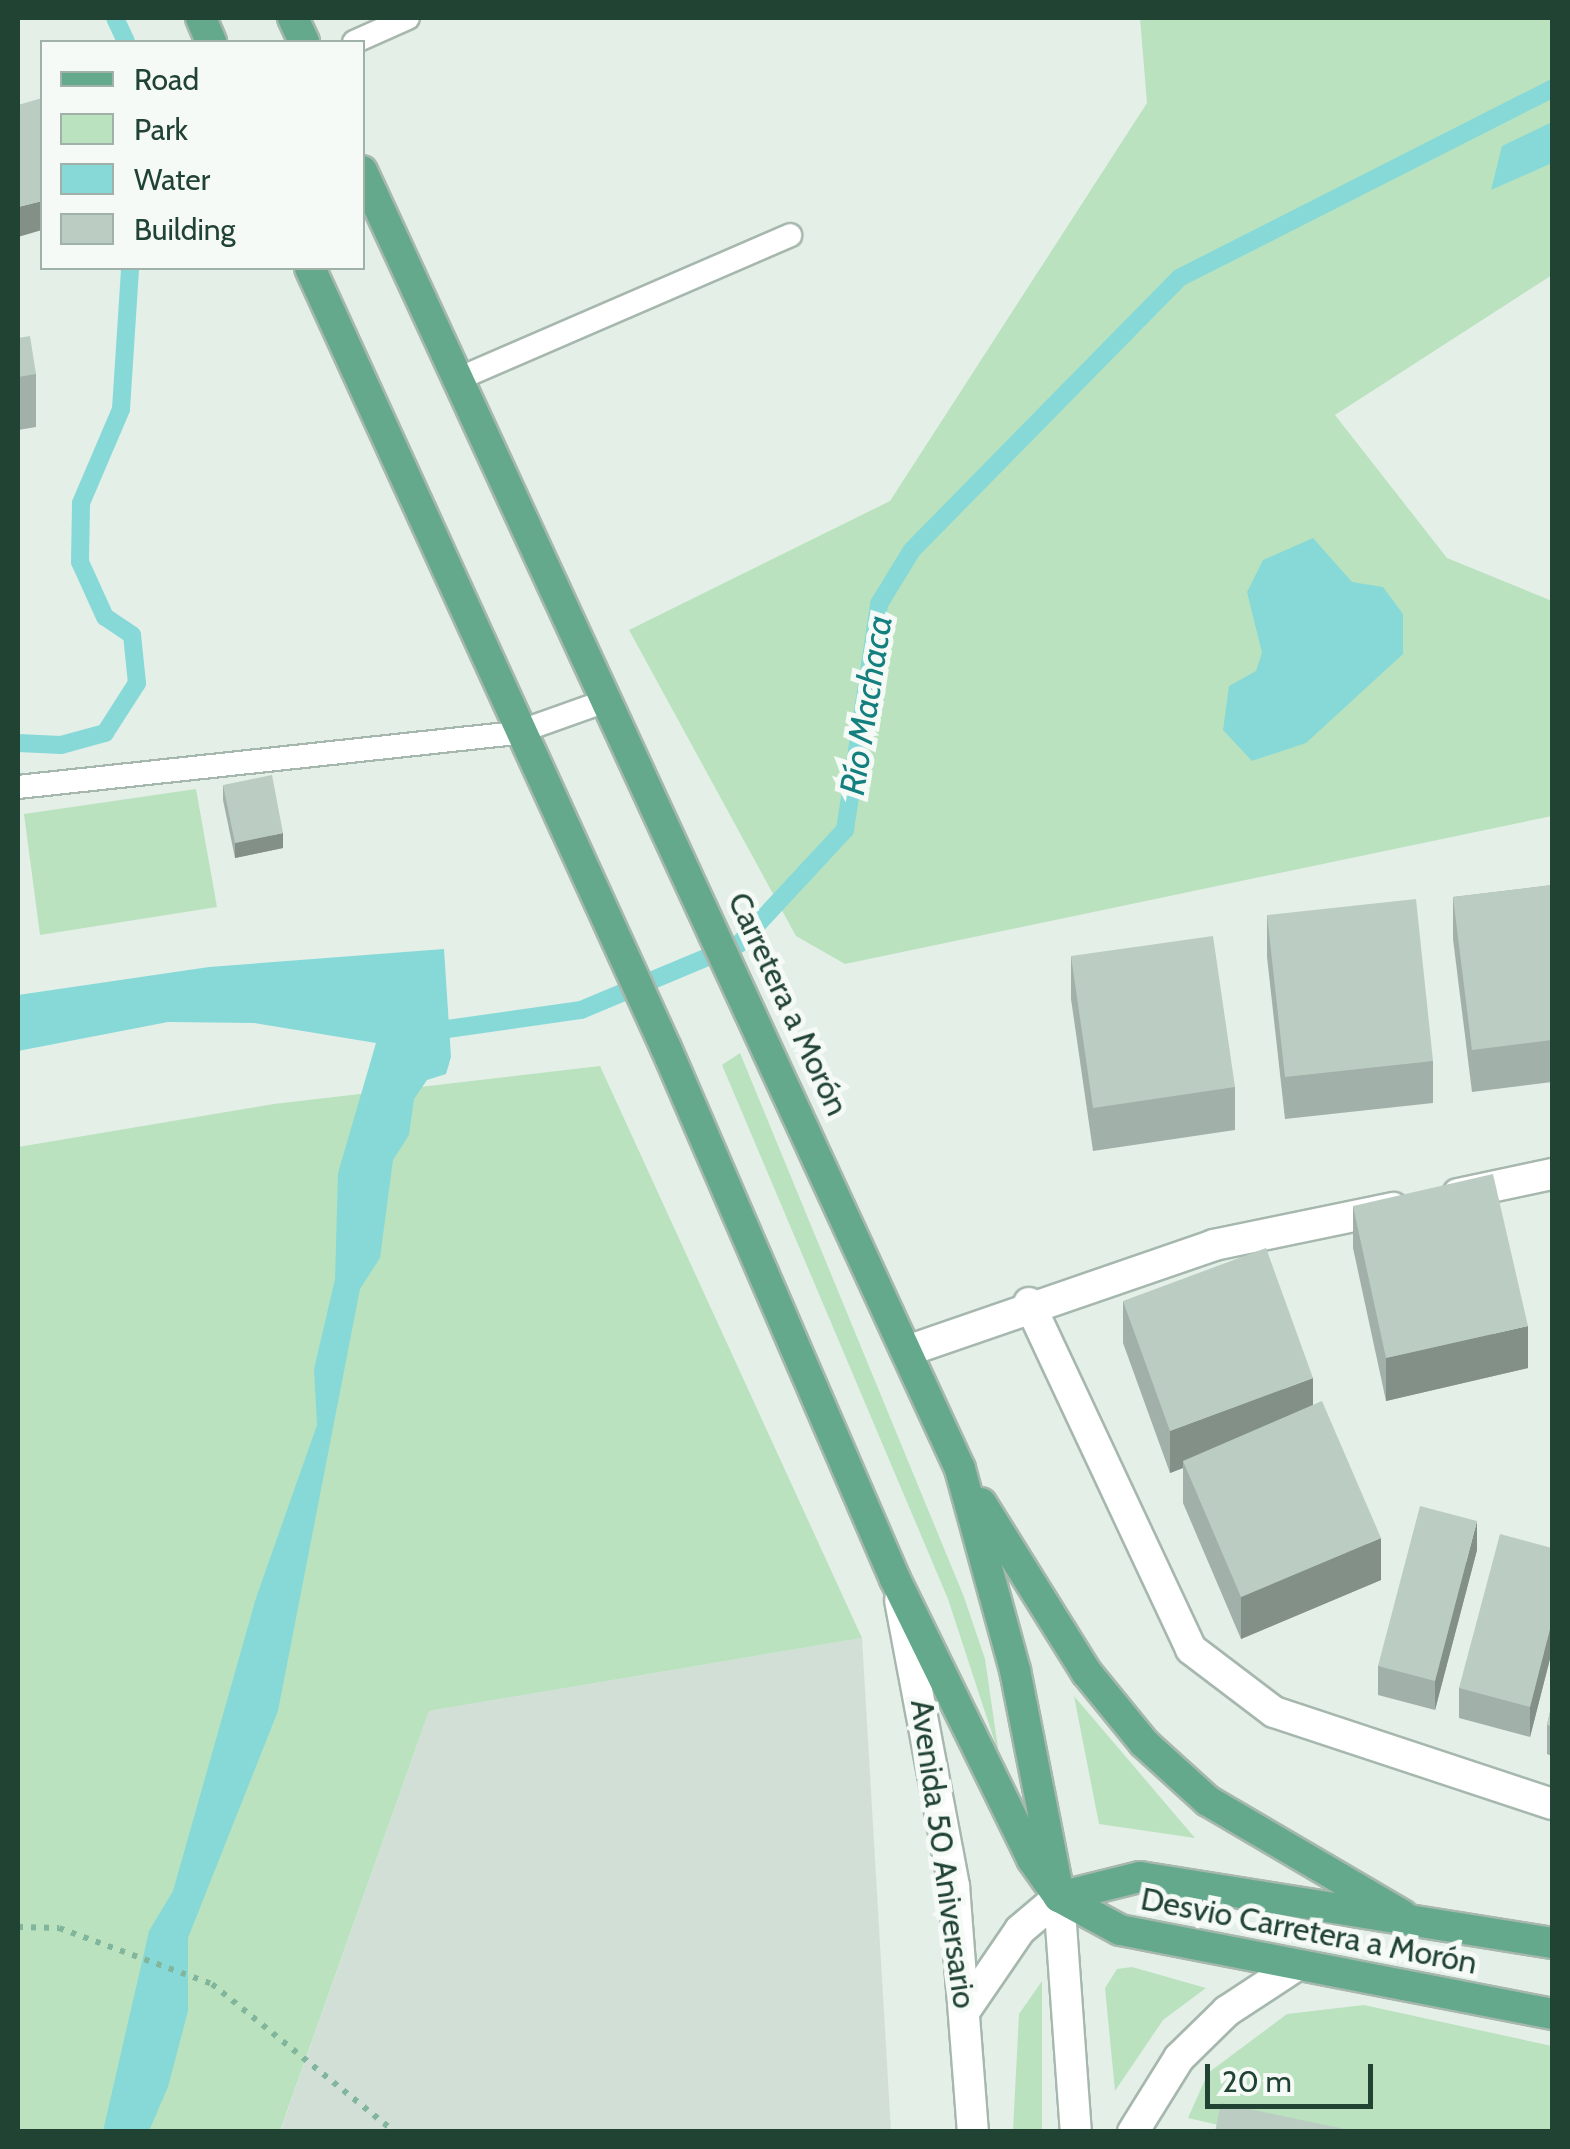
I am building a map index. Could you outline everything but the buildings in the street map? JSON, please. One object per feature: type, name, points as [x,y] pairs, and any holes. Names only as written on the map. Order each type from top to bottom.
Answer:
[{"type":"main road","name":"Carretera a Morón","points":[[365,178],[603,702],[755,1012],[960,1469],[1015,1670],[1059,1897]]},
{"type":"main road","points":[[311,270],[516,733],[666,1048],[895,1580]]},
{"type":"main road","points":[[960,1469],[1087,1673],[1144,1743],[1208,1801],[1402,1915]]},
{"type":"main road","name":"Desvio Carretera a Morón","points":[[895,1580],[1005,1816],[1059,1897],[1120,1930],[1294,1967],[1552,2014]]},
{"type":"main road","name":"Desvio Carretera a Morón","points":[[1059,1897],[1140,1877],[1402,1915],[1552,1943]]},
{"type":"street","points":[[907,1351],[1028,1303],[1214,1246],[1552,1174]]},
{"type":"street","points":[[1028,1303],[1191,1648],[1274,1712],[1552,1804]]},
{"type":"street","name":"Avenida 50 Aniversario","points":[[895,1580],[930,1739],[966,2009],[972,2132]]},
{"type":"street","points":[[966,2009],[1020,1930],[1059,1897]]},
{"type":"street","points":[[1059,1897],[1076,2132]]},
{"type":"street","points":[[1133,2132],[1179,2058],[1227,2011],[1294,1967]]},
{"type":"lane","points":[[358,40],[408,18]]},
{"type":"lane","points":[[458,379],[790,235]]},
{"type":"lane","points":[[18,787],[516,733],[603,702]]},
{"type":"path","points":[[18,1927],[59,1928],[212,1984],[395,2132]]},
{"type":"shaded area","points":[[862,1638],[891,2131],[280,2132],[429,1711]]},
{"type":"green space","points":[[1140,18],[1552,18],[1552,275],[1335,415],[1447,558],[1552,601],[1552,816],[845,964],[796,936],[629,630],[890,501],[1147,103]]},
{"type":"green space","points":[[196,789],[217,907],[40,935],[24,814]]},
{"type":"green space","points":[[740,1053],[964,1597],[985,1659],[999,1755],[948,1599],[722,1065]]},
{"type":"green space","points":[[600,1066],[862,1638],[429,1711],[280,2131],[18,2132],[18,1147],[274,1104]]},
{"type":"green space","points":[[1074,1696],[1195,1838],[1099,1824]]},
{"type":"green space","points":[[1132,1967],[1206,1988],[1163,2020],[1115,2091],[1105,1988],[1117,1969]]},
{"type":"green space","points":[[1042,1981],[1042,2131],[1013,2131],[1019,2014]]},
{"type":"green space","points":[[1364,2005],[1552,2046],[1552,2131],[1249,2132],[1188,2118],[1208,2073],[1287,2014]]},
{"type":"water","points":[[1552,122],[1552,163],[1491,190],[1502,146]]},
{"type":"water","points":[[1313,538],[1352,582],[1383,587],[1403,614],[1403,654],[1306,743],[1252,761],[1223,730],[1229,686],[1256,671],[1262,653],[1247,592],[1263,560]]},
{"type":"water","points":[[444,949],[451,1057],[446,1074],[427,1080],[414,1099],[409,1135],[393,1160],[380,1258],[360,1289],[278,1711],[188,1938],[188,2011],[168,2087],[149,2131],[103,2131],[149,1931],[173,1891],[256,1598],[317,1425],[314,1369],[335,1279],[338,1173],[376,1043],[254,1023],[168,1022],[18,1051],[18,995],[209,967]]},
{"type":"waterway","points":[[115,18],[125,40]]},
{"type":"waterway","name":"Río Machaca","points":[[426,1032],[581,1010],[739,944],[845,830],[879,604],[912,550],[1179,278],[1552,89]]},
{"type":"waterway","points":[[18,743],[61,745],[105,733],[137,683],[132,635],[105,617],[80,562],[81,503],[121,409],[130,270]]}]
